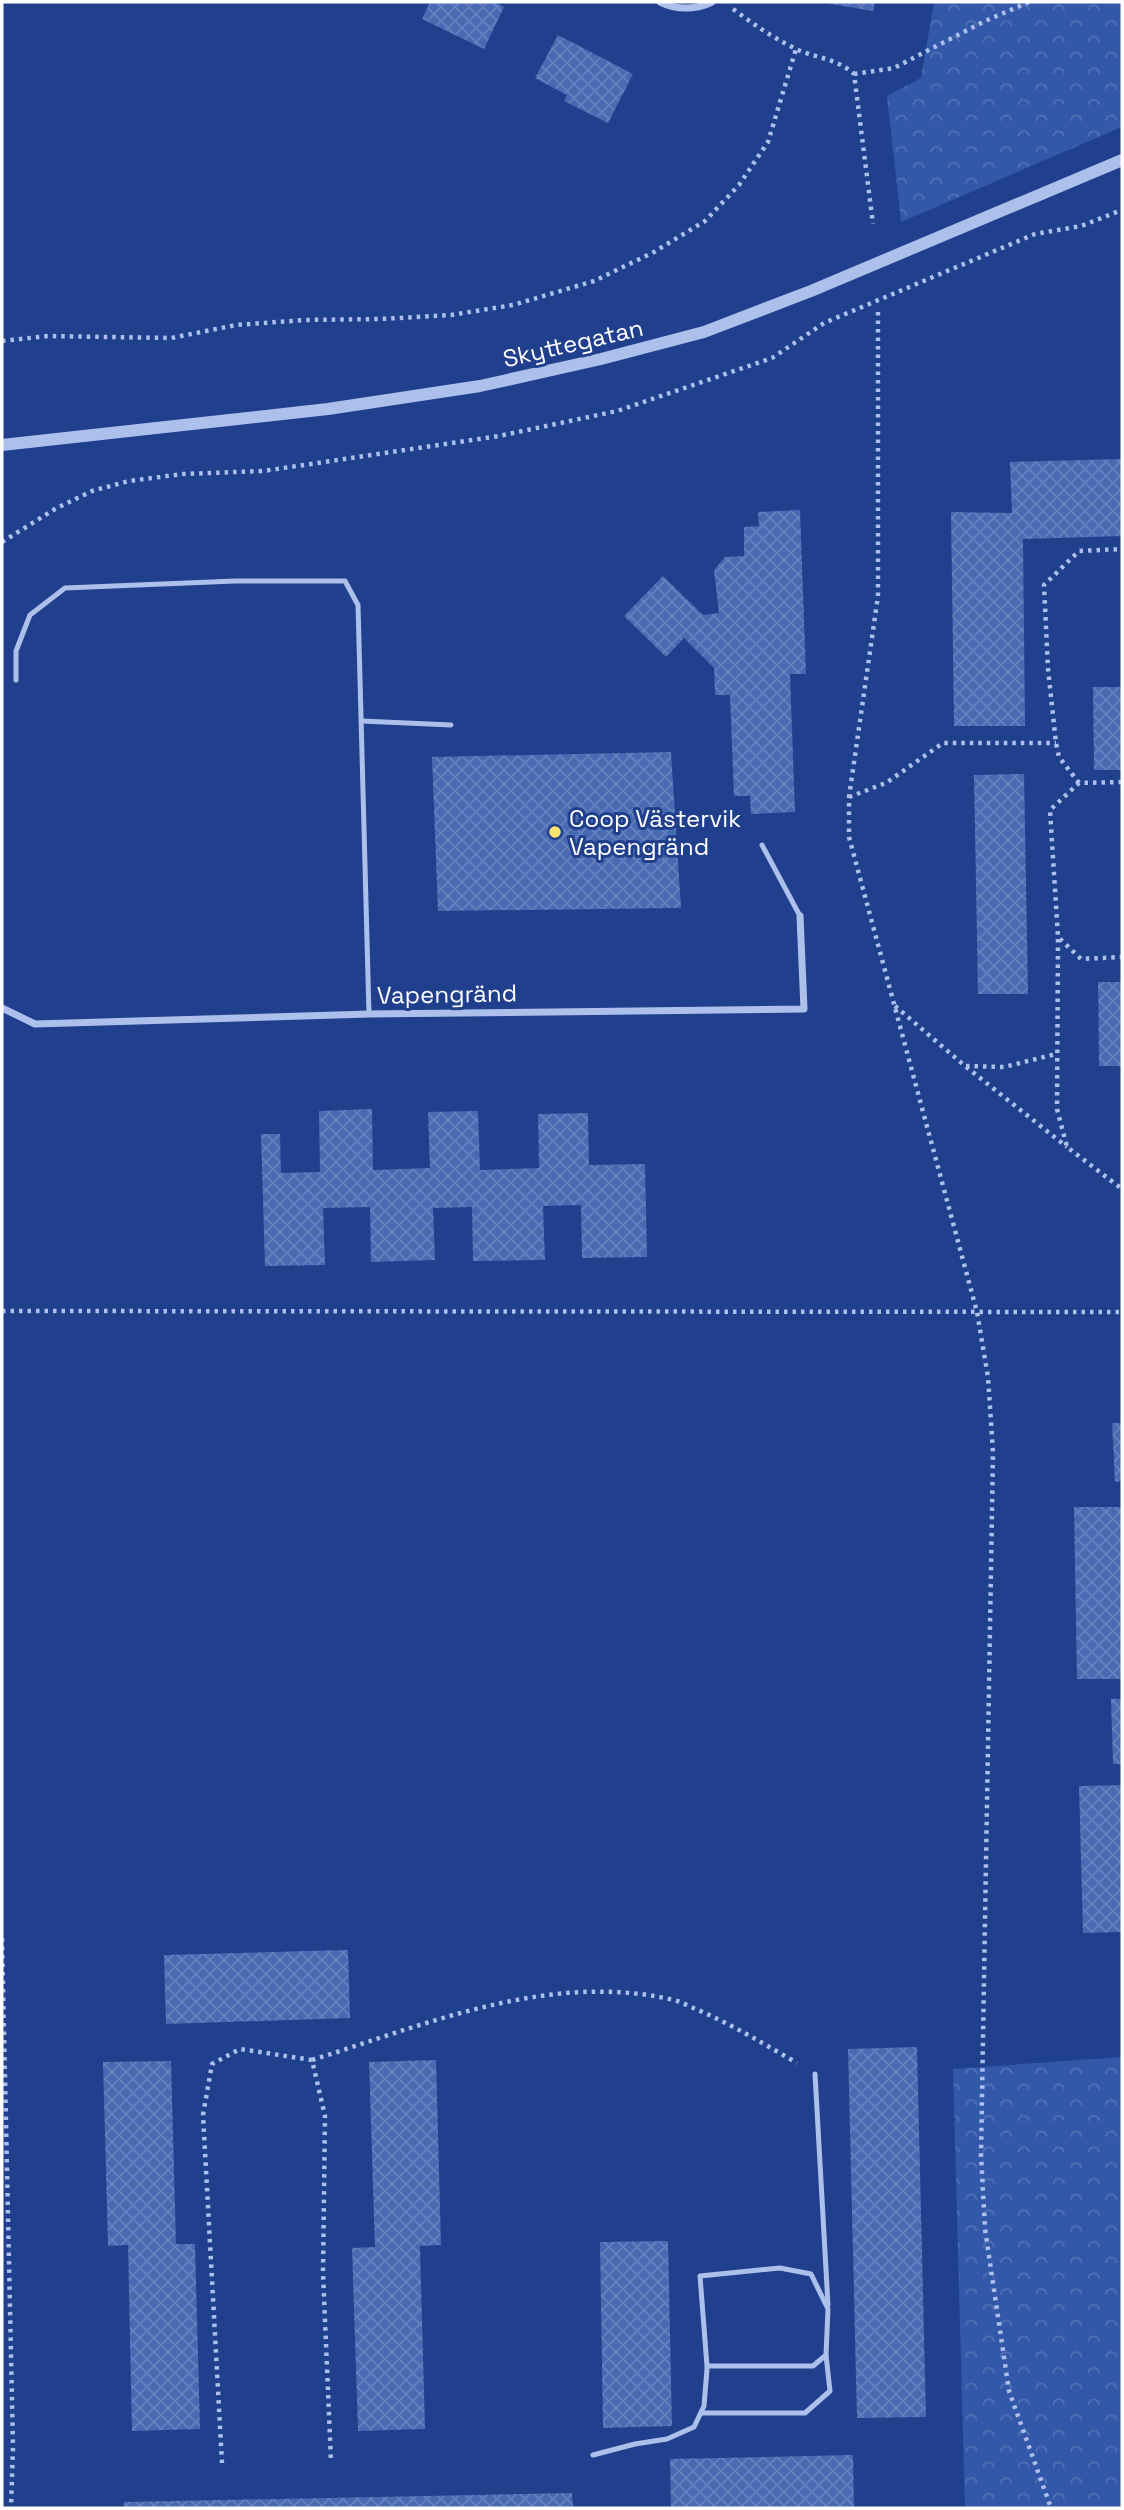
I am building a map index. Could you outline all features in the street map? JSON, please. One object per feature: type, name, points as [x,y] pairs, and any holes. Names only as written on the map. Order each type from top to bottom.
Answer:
[{"type":"street","points":[[660,2],[671,8],[702,7],[712,2]]},
{"type":"street","name":"Skyttegatan","points":[[2,444],[328,409],[480,386],[601,359],[704,332],[728,323],[811,291],[1122,160]]},
{"type":"street","name":"Vapengränd","points":[[2,1008],[35,1024],[369,1014],[804,1009],[800,916]]},
{"type":"lane","points":[[16,680],[16,651],[30,615],[65,588],[345,581],[358,605],[369,1014]]},
{"type":"lane","points":[[362,722],[451,725]]},
{"type":"lane","points":[[762,845],[800,916]]},
{"type":"lane","points":[[701,2413],[806,2413],[830,2390],[826,2355],[828,2309],[815,2074]]},
{"type":"lane","points":[[593,2455],[667,2439],[694,2427],[704,2406],[707,2366],[700,2276],[780,2268],[811,2274],[828,2309]]},
{"type":"lane","points":[[707,2366],[813,2366],[826,2355]]},
{"type":"path","points":[[724,2],[758,28],[796,49],[844,64],[854,74],[873,224]]},
{"type":"path","points":[[854,74],[894,68],[985,21],[1029,2]]},
{"type":"path","points":[[2,341],[48,336],[171,338],[236,326],[277,322],[451,315],[513,305],[594,281],[654,252],[705,221],[739,185],[768,142],[796,49]]},
{"type":"path","points":[[878,312],[878,596],[849,797],[849,837],[977,1312],[988,1377],[993,1452],[981,2155],[985,2229],[1009,2391],[1051,2508]]},
{"type":"path","points":[[1079,783],[1059,757],[1056,743],[1048,669],[1044,585],[1079,551],[1122,549]]},
{"type":"path","points":[[849,797],[886,783],[943,743],[1056,743]]},
{"type":"path","points":[[1067,1147],[1057,1109],[1058,937],[1050,810],[1079,783],[1122,782]]},
{"type":"path","points":[[1058,937],[1081,959],[1122,957]]},
{"type":"path","points":[[895,1005],[965,1066],[1122,1189]]},
{"type":"path","points":[[965,1066],[1004,1067],[1056,1054]]},
{"type":"path","points":[[2,1311],[1122,1312]]},
{"type":"path","points":[[2,1938],[13,2447],[11,2508]]},
{"type":"path","points":[[222,2463],[203,2115],[212,2064],[240,2049],[312,2060],[460,2013],[514,2000],[571,1991],[675,2000],[725,2022],[815,2074]]},
{"type":"path","points":[[312,2060],[325,2116],[323,2273],[331,2461]]},
{"type":"green space","points":[[934,2],[1122,2],[1122,127],[901,222],[887,96],[921,78]]},
{"type":"green space","points":[[1122,2057],[1122,2508],[965,2508],[953,2069]]},
{"type":"building","points":[[430,2],[494,2],[504,7],[484,49],[422,19]]},
{"type":"building","points":[[820,2],[875,2],[873,11]]},
{"type":"building","points":[[558,35],[633,74],[608,123],[564,101],[567,95],[535,78]]},
{"type":"building","points":[[1122,459],[1122,536],[1023,539],[1025,726],[954,726],[951,512],[1012,513],[1010,462]]},
{"type":"building","points":[[800,510],[806,674],[790,674],[795,812],[751,814],[750,796],[734,796],[730,695],[715,695],[714,668],[684,638],[666,657],[624,616],[663,576],[703,615],[719,613],[714,570],[725,557],[744,556],[744,527],[759,526],[758,512]]},
{"type":"building","points":[[1093,687],[1122,687],[1122,770],[1094,770]]},
{"type":"building","name":"Coop Västervik Vapengränd","points":[[671,752],[681,908],[438,911],[432,757]]},
{"type":"building","points":[[1024,774],[1028,994],[978,994],[974,775]]},
{"type":"building","points":[[1098,982],[1122,982],[1122,1066],[1099,1066]]},
{"type":"building","points":[[372,1109],[373,1170],[430,1168],[428,1112],[478,1111],[480,1170],[539,1168],[538,1114],[588,1113],[589,1165],[645,1164],[647,1257],[582,1258],[581,1205],[543,1206],[545,1260],[473,1261],[472,1207],[433,1208],[435,1260],[371,1262],[370,1207],[323,1208],[325,1265],[265,1266],[261,1134],[280,1134],[281,1173],[320,1172],[319,1111]]},
{"type":"building","points":[[1112,1423],[1122,1423],[1122,1481],[1115,1482]]},
{"type":"building","points":[[1074,1507],[1122,1507],[1122,1679],[1077,1679]]},
{"type":"building","points":[[1111,1699],[1122,1699],[1122,1764],[1113,1764]]},
{"type":"building","points":[[1122,1785],[1122,1932],[1083,1933],[1079,1786]]},
{"type":"building","points":[[348,1950],[350,2018],[166,2024],[164,1955]]},
{"type":"building","points":[[917,2047],[926,2417],[857,2418],[848,2049]]},
{"type":"building","points":[[436,2060],[441,2245],[420,2246],[425,2429],[358,2431],[352,2248],[375,2247],[369,2062]]},
{"type":"building","points":[[171,2061],[176,2244],[195,2244],[200,2429],[132,2431],[128,2245],[108,2246],[103,2062]]},
{"type":"building","points":[[668,2241],[672,2426],[603,2428],[600,2242]]},
{"type":"building","points":[[853,2455],[854,2508],[671,2508],[670,2459]]},
{"type":"building","points":[[572,2493],[573,2508],[124,2508],[124,2502]]},
{"type":"place","name":"Coop Västervik Vapengränd","points":[[555,832]]}]
